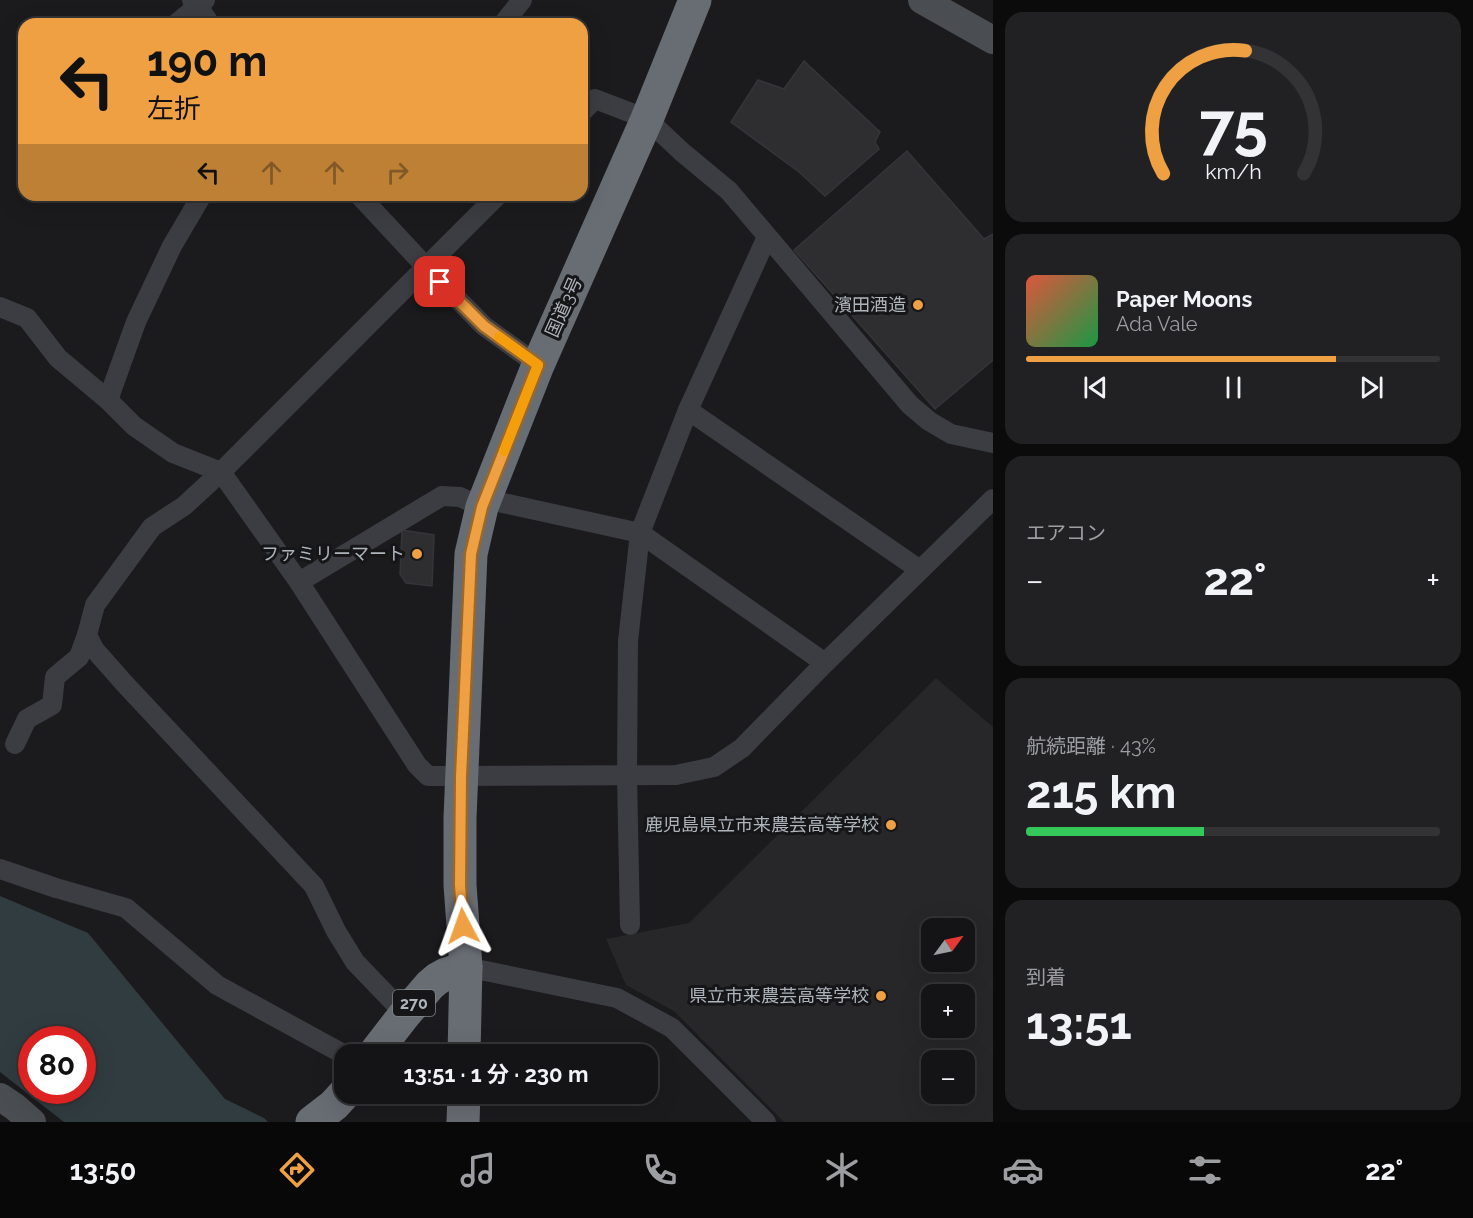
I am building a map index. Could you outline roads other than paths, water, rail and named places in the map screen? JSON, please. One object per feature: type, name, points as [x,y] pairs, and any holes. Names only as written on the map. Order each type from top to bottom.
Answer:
[{"type":"highway","name":"国道3号","points":[[464,1044],[466,967],[460,885],[461,777],[471,554],[483,503],[538,365],[647,119],[695,0]]},
{"type":"highway","name":"270","points":[[382,1044],[429,985],[446,974],[466,967]]},
{"type":"highway","points":[[312,1122],[335,1104]]},
{"type":"highway","points":[[463,1122],[464,1104]]},
{"type":"main road","points":[[922,0],[993,40]]},
{"type":"main road","points":[[0,1097],[32,1122]]},
{"type":"street","points":[[508,18],[522,0]]},
{"type":"street","points":[[182,18],[198,2],[207,18]]},
{"type":"street","points":[[588,106],[595,99],[647,119],[729,191],[910,405],[929,421],[951,434],[993,443]]},
{"type":"street","points":[[108,400],[136,322],[172,246],[198,201]]},
{"type":"street","points":[[365,201],[484,326],[538,365]]},
{"type":"street","points":[[15,744],[27,719],[52,705],[55,677],[79,657],[95,604],[152,527],[184,506],[221,472],[492,201]]},
{"type":"street","points":[[630,925],[627,775],[628,641],[640,533],[688,410],[767,237]]},
{"type":"street","points":[[0,307],[27,318],[58,358],[108,400],[134,426],[173,453],[221,472],[299,582],[417,765],[428,776],[676,776],[714,767],[742,748],[825,663],[993,499]]},
{"type":"street","points":[[688,410],[920,570]]},
{"type":"street","points":[[299,582],[442,496],[460,497],[640,533],[825,663]]},
{"type":"street","points":[[87,635],[94,649],[314,886],[336,931],[356,962],[405,1014]]},
{"type":"street","points":[[0,869],[126,908],[217,985],[334,1049]]},
{"type":"street","points":[[466,967],[617,998],[672,1028],[766,1122]]},
{"type":"place","name":"濱田酒造","points":[[918,305]]},
{"type":"place","name":"ファミリーマート","points":[[417,554]]},
{"type":"place","name":"鹿児島県立市来農芸高等学校","points":[[891,825]]},
{"type":"place","name":"県立市来農芸高等学校","points":[[881,996]]}]
